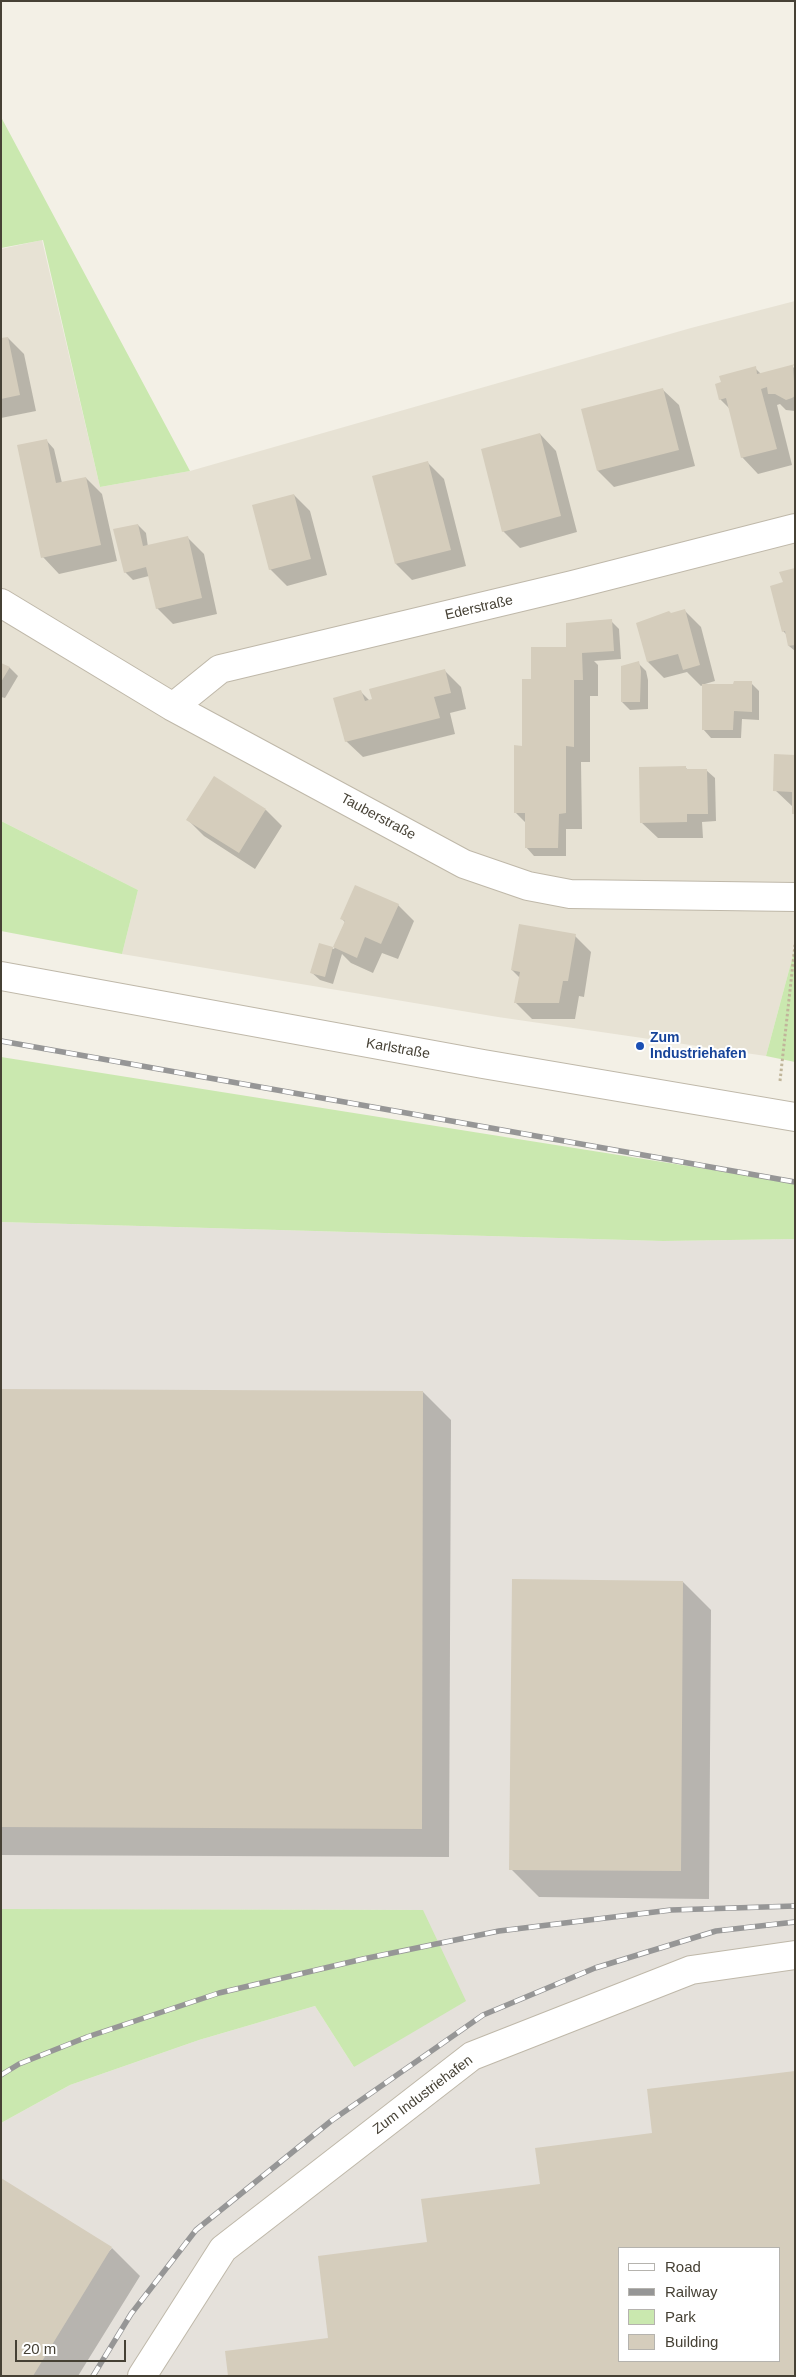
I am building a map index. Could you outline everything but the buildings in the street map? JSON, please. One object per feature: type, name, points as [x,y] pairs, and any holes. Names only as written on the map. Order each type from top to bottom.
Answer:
[{"type":"street","name":"Ederstraße","points":[[173,707],[220,669],[572,585],[795,528]]},
{"type":"street","name":"Tauberstraße","points":[[1,603],[173,707],[464,864],[528,886],[570,894],[795,897]]},
{"type":"street","name":"Karlstraße","points":[[1,976],[493,1066],[786,1116]]},
{"type":"street","name":"Zum Industriehafen","points":[[142,2376],[224,2249],[472,2056],[691,1970],[795,1955]]},
{"type":"path","points":[[786,1116],[795,945]]},
{"type":"shaded area","points":[[42,240],[100,487],[190,471],[691,328],[795,301],[795,948],[766,1056],[498,1017],[122,954],[138,890],[1,821],[1,249]]},
{"type":"shaded area","points":[[1,1222],[663,1241],[795,1239],[795,2376],[1,2376],[1,2123],[70,2085],[199,2040],[315,2006],[354,2067],[423,1910],[1,1909]]},
{"type":"green space","points":[[1,117],[190,471],[100,487],[43,240],[1,248]]},
{"type":"green space","points":[[1,821],[138,890],[122,954],[1,931]]},
{"type":"green space","points":[[795,948],[795,1062],[766,1056]]},
{"type":"green space","points":[[1,1057],[795,1183],[795,1239],[663,1241],[1,1222]]},
{"type":"green space","points":[[1,1909],[423,1910],[466,2001],[354,2067],[315,2006],[199,2040],[70,2085],[1,2123]]},
{"type":"railway","points":[[1,1041],[795,1182]]},
{"type":"railway","points":[[1,2075],[19,2064],[87,2037],[219,1993],[363,1959],[499,1931],[671,1910],[795,1906]]},
{"type":"railway","points":[[93,2376],[131,2314],[196,2230],[331,2121],[483,2015],[595,1968],[716,1931],[795,1922]]},
{"type":"place","name":"Zum Industriehafen","points":[[640,1046]]}]
